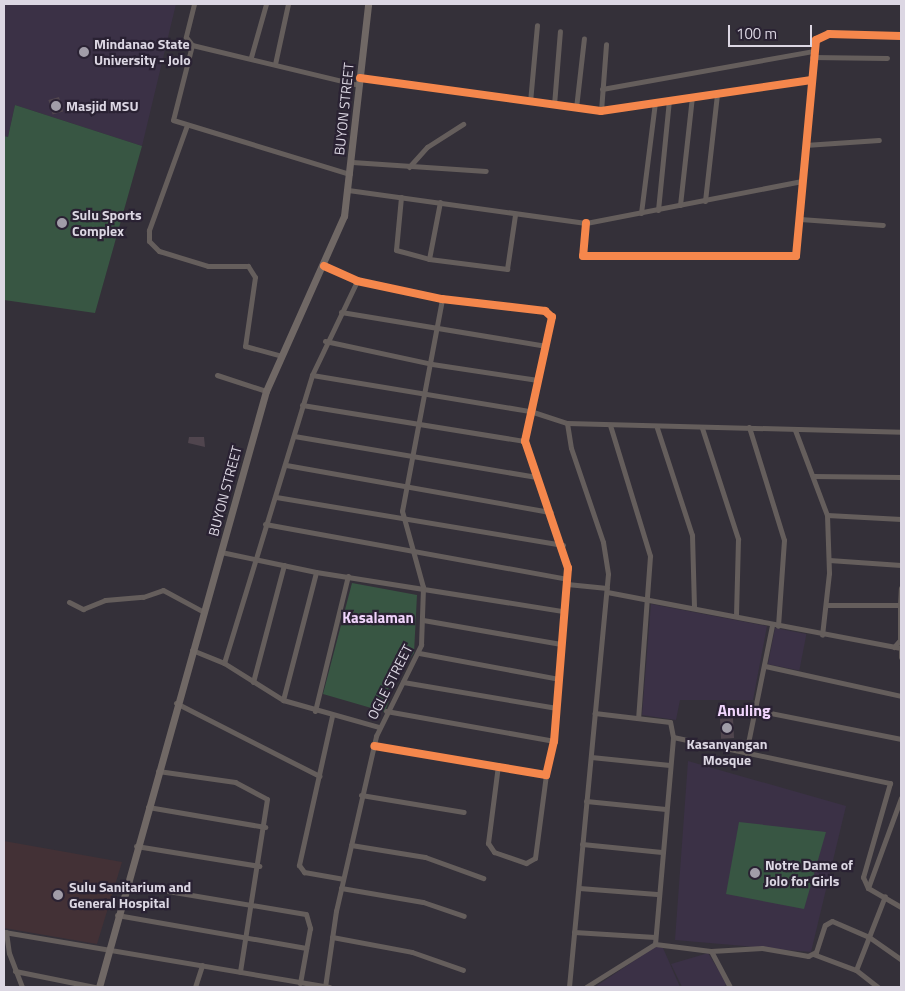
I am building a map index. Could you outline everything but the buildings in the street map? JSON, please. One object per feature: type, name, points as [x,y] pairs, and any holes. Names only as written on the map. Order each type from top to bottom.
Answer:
[{"type":"main road","name":"BUYON STREET","points":[[98,987],[146,807],[158,771],[266,391],[280,355],[324,266],[344,216],[352,162],[368,4]]},
{"type":"street","points":[[194,4],[186,37],[192,45],[359,82],[602,111],[810,80]]},
{"type":"street","points":[[251,57],[266,4]]},
{"type":"street","points":[[275,64],[288,4]]},
{"type":"street","points":[[530,102],[537,24]]},
{"type":"street","points":[[554,105],[560,31]]},
{"type":"street","points":[[586,223],[583,256],[796,256],[810,80],[813,54],[818,38],[829,34],[901,36]]},
{"type":"street","points":[[576,108],[584,38]]},
{"type":"street","points":[[602,111],[606,44]]},
{"type":"street","points":[[192,45],[171,116],[187,125],[350,174]]},
{"type":"street","points":[[602,89],[813,54],[887,58]]},
{"type":"street","points":[[705,201],[717,94]]},
{"type":"street","points":[[680,205],[692,97]]},
{"type":"street","points":[[658,210],[669,100]]},
{"type":"street","points":[[641,213],[655,102]]},
{"type":"street","points":[[409,167],[427,147],[463,124]]},
{"type":"street","points":[[187,125],[149,230],[149,241],[159,251],[208,266],[248,266],[255,277],[244,342],[247,347],[280,355]]},
{"type":"street","points":[[805,145],[879,140]]},
{"type":"street","points":[[352,162],[409,167],[486,170]]},
{"type":"street","points":[[348,190],[440,202],[515,215],[586,223],[802,181]]},
{"type":"street","points":[[401,197],[396,250],[429,259],[506,269],[515,215]]},
{"type":"street","points":[[429,259],[440,202]]},
{"type":"street","points":[[800,219],[883,225]]},
{"type":"street","points":[[324,266],[357,281],[442,299],[548,312],[552,318],[530,411],[526,441],[537,477],[563,545],[567,581],[563,611],[554,740],[546,774],[535,858],[526,863],[494,852],[488,843],[498,765]]},
{"type":"street","points":[[224,663],[265,524],[286,465],[312,374],[325,341],[357,281]]},
{"type":"street","name":"OGLE STREET","points":[[325,987],[342,879],[379,727],[419,653],[423,620],[423,587],[402,519],[425,392],[432,364],[442,299]]},
{"type":"street","points":[[341,312],[437,330],[546,346]]},
{"type":"street","points":[[325,341],[432,364],[538,380]]},
{"type":"street","points":[[312,374],[530,411],[567,423],[657,428],[749,427],[901,432]]},
{"type":"street","points":[[217,375],[266,391]]},
{"type":"street","points":[[302,405],[526,441]]},
{"type":"street","points":[[567,423],[571,448],[606,553],[607,590],[569,987]]},
{"type":"street","points":[[610,425],[645,533],[650,556],[650,598],[638,718]]},
{"type":"street","points":[[746,752],[784,585],[784,540],[749,427]]},
{"type":"street","points":[[657,428],[693,540],[694,607]]},
{"type":"street","points":[[702,428],[738,540],[736,616]]},
{"type":"street","points":[[795,430],[827,515],[829,560],[827,605],[822,635]]},
{"type":"street","points":[[294,436],[414,454],[537,477]]},
{"type":"street","points":[[286,465],[551,512]]},
{"type":"street","points":[[813,476],[901,477]]},
{"type":"street","points":[[276,496],[563,545]]},
{"type":"street","points":[[827,515],[901,519]]},
{"type":"street","points":[[265,524],[567,581],[822,635],[901,648],[901,657]]},
{"type":"street","points":[[221,552],[316,572],[423,587],[563,611]]},
{"type":"street","points":[[829,560],[901,565]]},
{"type":"street","points":[[253,682],[284,565]]},
{"type":"street","points":[[283,700],[316,572]]},
{"type":"street","points":[[314,711],[348,576]]},
{"type":"street","points":[[892,648],[900,640],[901,588]]},
{"type":"street","points":[[69,602],[83,609],[105,600],[143,598],[164,590],[202,611]]},
{"type":"street","points":[[827,605],[900,605]]},
{"type":"street","points":[[423,620],[561,644]]},
{"type":"street","points":[[191,650],[224,663],[283,700],[314,711],[379,727]]},
{"type":"street","points":[[419,653],[559,679]]},
{"type":"street","points":[[765,666],[901,696]]},
{"type":"street","points":[[403,682],[557,708]]},
{"type":"street","points":[[176,703],[319,776]]},
{"type":"street","points":[[755,710],[901,739]]},
{"type":"street","points":[[386,712],[554,740]]},
{"type":"street","points":[[596,713],[670,722],[673,737],[657,894],[654,944]]},
{"type":"street","points":[[332,716],[299,868],[342,879]]},
{"type":"street","points":[[673,737],[890,783],[863,867],[868,888]]},
{"type":"street","points":[[374,746],[546,774]]},
{"type":"street","points":[[591,757],[670,765]]},
{"type":"street","points":[[158,771],[219,779],[251,788],[264,796],[269,805],[240,972]]},
{"type":"street","points":[[361,795],[464,812]]},
{"type":"street","points":[[868,888],[901,798]]},
{"type":"street","points":[[586,801],[666,809]]},
{"type":"street","points":[[146,807],[265,827]]},
{"type":"street","points":[[582,844],[662,852]]},
{"type":"street","points":[[136,845],[259,866]]},
{"type":"street","points":[[351,845],[425,857],[483,878]]},
{"type":"street","points":[[126,884],[306,914],[310,928],[300,983]]},
{"type":"street","points":[[341,888],[423,902],[464,916]]},
{"type":"street","points":[[579,888],[657,894]]},
{"type":"street","points":[[868,888],[885,896],[901,907]]},
{"type":"street","points":[[856,970],[885,896]]},
{"type":"street","points":[[117,915],[306,948]]},
{"type":"street","points":[[813,954],[825,925],[831,921],[869,937],[901,958]]},
{"type":"street","points":[[22,987],[15,971],[5,932],[329,987]]},
{"type":"street","points":[[574,932],[655,937]]},
{"type":"street","points":[[332,937],[398,948],[463,970]]},
{"type":"street","points":[[586,987],[654,944],[711,951],[752,947],[813,954],[856,970],[878,987]]},
{"type":"street","points":[[711,951],[730,987]]},
{"type":"street","points":[[195,987],[202,965]]},
{"type":"street","points":[[15,971],[94,987]]},
{"type":"shaded area","name":"Mindanao State University - Jolo","points":[[4,4],[176,4],[142,146],[15,105],[8,137],[4,136]]},
{"type":"shaded area","points":[[651,604],[767,626],[753,700],[680,700],[676,720],[642,715]]},
{"type":"shaded area","points":[[775,628],[806,634],[799,670],[768,664]]},
{"type":"shaded area","name":"Notre Dame of Jolo for Girls","points":[[688,761],[846,806],[811,952],[675,940]]},
{"type":"shaded area","name":"Sulu Sanitarium and General Hospital","points":[[4,841],[122,862],[97,944],[4,928]]},
{"type":"shaded area","points":[[656,946],[663,948],[680,987],[595,987]]},
{"type":"shaded area","points":[[708,953],[727,984],[723,987],[682,987],[671,964]]},
{"type":"green space","name":"Sulu Sports Complex","points":[[15,105],[142,146],[95,313],[4,300],[4,136],[8,137]]},
{"type":"green space","points":[[352,583],[417,595],[414,653],[397,676],[385,712],[323,694]]},
{"type":"green space","points":[[739,822],[826,832],[804,909],[726,894]]},
{"type":"cycle path","points":[[586,223],[583,256],[796,256],[816,40],[829,34],[901,36]]},
{"type":"cycle path","points":[[360,78],[601,111],[810,80]]},
{"type":"cycle path","points":[[324,266],[357,281],[442,299],[545,311],[552,317],[525,441],[568,568],[554,741],[546,775],[374,746]]},
{"type":"place","name":"Mindanao State University - Jolo","points":[[84,52]]},
{"type":"place","name":"Masjid MSU","points":[[56,106]]},
{"type":"place","name":"Sulu Sports Complex","points":[[62,223]]},
{"type":"place","name":"Kasanyangan Mosque","points":[[727,728]]},
{"type":"place","name":"Notre Dame of Jolo for Girls","points":[[755,873]]},
{"type":"place","name":"Sulu Sanitarium and General Hospital","points":[[58,895]]},
{"type":"district","name":"Kasalaman","points":[[378,618]]},
{"type":"district","name":"Anuling","points":[[744,710]]}]
